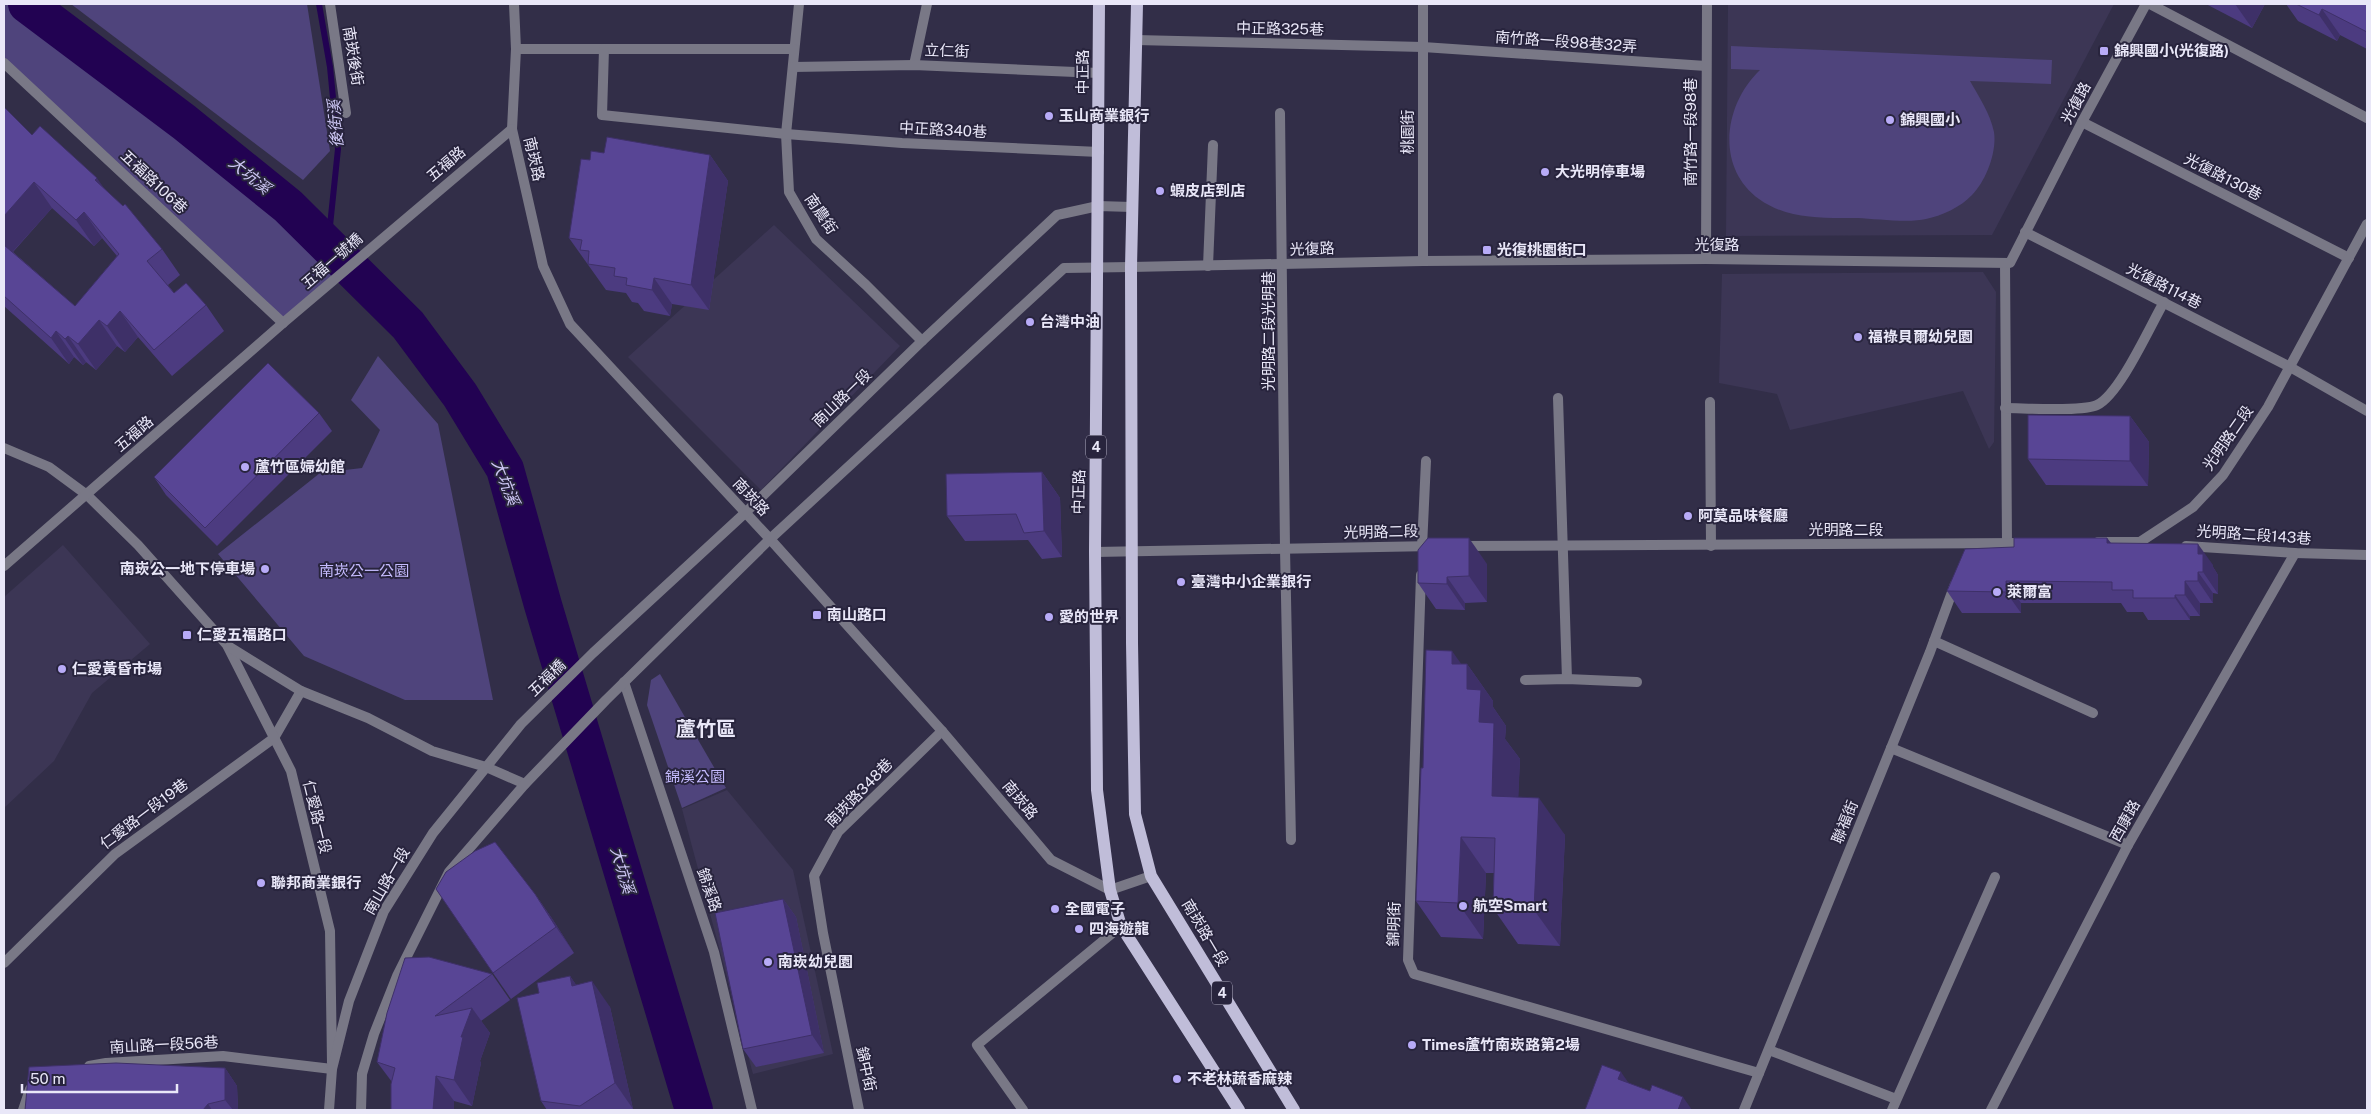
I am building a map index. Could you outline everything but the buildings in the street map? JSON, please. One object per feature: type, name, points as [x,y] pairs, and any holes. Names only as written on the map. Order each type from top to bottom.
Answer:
[{"type":"main road","name":"中正路","points":[[1099,4],[1094,552],[1097,790],[1110,890]]},
{"type":"main road","name":"4","points":[[1137,4],[1131,267],[1135,814],[1151,876]]},
{"type":"main road","name":"南崁路一段","points":[[1151,876],[1294,1110]]},
{"type":"main road","name":"4","points":[[1110,890],[1121,926],[1239,1110]]},
{"type":"street","name":"南崁後街","points":[[330,4],[346,112]]},
{"type":"street","name":"南崁路","points":[[514,4],[516,49],[512,129],[543,266],[570,324],[770,539],[942,731],[1051,860],[1110,890]]},
{"type":"street","name":"南農街","points":[[799,4],[786,134],[789,192],[816,239],[866,285],[922,341]]},
{"type":"street","points":[[914,65],[927,4]]},
{"type":"street","name":"桃園街","points":[[1423,4],[1423,261]]},
{"type":"street","name":"南竹路一段98巷","points":[[1706,4],[1706,259]]},
{"type":"street","name":"光復路","points":[[1131,267],[1423,261],[1706,259],[2010,263],[2082,122],[2146,4]]},
{"type":"street","points":[[2150,4],[2367,118]]},
{"type":"street","name":"中正路325巷","points":[[1136,40],[1423,47]]},
{"type":"street","name":"南竹路一段98巷32弄","points":[[1423,47],[1706,66]]},
{"type":"street","points":[[516,49],[794,49]]},
{"type":"street","name":"中正路340巷","points":[[604,49],[602,115],[786,134],[902,143],[1099,152]]},
{"type":"street","name":"五福路106巷","points":[[4,63],[283,323]]},
{"type":"street","name":"立仁街","points":[[793,67],[914,65],[1099,73]]},
{"type":"street","name":"光明路二段光明巷","points":[[1280,112],[1285,549],[1291,840]]},
{"type":"street","name":"光復路130巷","points":[[2082,122],[2350,258]]},
{"type":"street","name":"五福路","points":[[400,222],[512,129]]},
{"type":"street","points":[[1208,266],[1213,145]]},
{"type":"street","name":"南山路一段","points":[[593,653],[745,513],[922,341],[1057,215],[1098,206],[1132,207]]},
{"type":"street","name":"五福一號橋","points":[[283,323],[400,222]]},
{"type":"street","name":"光明路二段","points":[[2140,542],[2193,507],[2223,475],[2268,407],[2367,224]]},
{"type":"street","name":"光復路114巷","points":[[2025,232],[2164,302],[2367,411]]},
{"type":"street","points":[[2005,263],[2007,543]]},
{"type":"street","points":[[361,1110],[362,1074],[396,976],[449,872],[525,784],[624,682],[770,539],[1064,268],[1131,267]]},
{"type":"street","points":[[2005,408],[2069,408],[2096,405],[2114,392],[2164,302]]},
{"type":"street","name":"五福路","points":[[4,566],[283,323]]},
{"type":"street","points":[[1558,398],[1567,679]]},
{"type":"street","points":[[1710,402],[1711,546]]},
{"type":"street","name":"仁愛路一段","points":[[4,448],[49,467],[87,495],[138,545],[227,645],[291,771],[330,931],[332,1069]]},
{"type":"street","points":[[1422,556],[1426,461]]},
{"type":"street","points":[[2083,542],[2159,544]]},
{"type":"street","name":"光明路二段","points":[[1094,552],[1285,549],[1422,556],[1447,546],[1562,544],[1968,548],[2007,543],[2036,543]]},
{"type":"street","name":"光明路二段143巷","points":[[2179,545],[2295,553],[2367,555]]},
{"type":"street","name":"西康路","points":[[1992,1110],[2128,845],[2295,553]]},
{"type":"street","name":"錦明街","points":[[1422,556],[1408,960],[1414,974],[1759,1073]]},
{"type":"street","name":"聯福街","points":[[1744,1110],[1934,641],[1960,570]]},
{"type":"street","points":[[1934,641],[2093,713]]},
{"type":"street","name":"仁愛路一段","points":[[227,645],[301,691],[368,718],[432,750],[486,767],[525,784]]},
{"type":"street","name":"五福橋","points":[[522,724],[593,653]]},
{"type":"street","points":[[1526,680],[1567,679],[1637,682]]},
{"type":"street","name":"錦溪路","points":[[624,682],[714,952],[752,1110]]},
{"type":"street","name":"仁愛路一段19巷","points":[[4,963],[115,854],[274,738],[301,691]]},
{"type":"street","name":"南山路一段","points":[[329,1110],[332,1069],[349,1000],[384,912],[433,833],[522,724]]},
{"type":"street","name":"南崁路348巷","points":[[843,1034],[814,876],[838,832],[942,731]]},
{"type":"street","points":[[1891,748],[2128,845]]},
{"type":"street","points":[[1110,890],[1151,876]]},
{"type":"street","points":[[1892,1110],[1995,877]]},
{"type":"street","points":[[1022,1110],[977,1045],[1121,926]]},
{"type":"street","name":"錦中街","points":[[843,1034],[859,1110]]},
{"type":"street","points":[[1768,1050],[1896,1099]]},
{"type":"street","name":"南山路一段56巷","points":[[79,1068],[106,1063],[223,1056],[332,1069]]},
{"type":"street","points":[[23,1110],[35,1076]]},
{"type":"shaded area","name":"錦興國小","points":[[1728,4],[2114,4],[1992,235],[1726,236]]},
{"type":"shaded area","points":[[774,225],[900,346],[761,490],[628,357]]},
{"type":"shaded area","name":"福祿貝爾幼兒園","points":[[1983,272],[1996,292],[1994,442],[1989,449],[1963,391],[1790,430],[1777,394],[1719,383],[1722,274]]},
{"type":"shaded area","name":"仁愛黃昏市場","points":[[63,545],[150,644],[92,693],[54,761],[4,808],[4,597]]},
{"type":"shaded area","name":"南崁幼兒園","points":[[727,790],[793,870],[833,1054],[753,1074],[682,809]]},
{"type":"green space","points":[[4,4],[14,4],[80,43],[255,198],[295,217],[350,267],[283,323],[4,63]]},
{"type":"green space","points":[[71,4],[307,4],[330,151],[303,180]]},
{"type":"green space","points":[[1731,46],[2052,60],[2051,84],[1970,81],[1990,118],[1994,132],[1994,148],[1982,182],[1967,199],[1950,210],[1932,218],[1911,221],[1819,218],[1794,214],[1770,206],[1745,186],[1736,170],[1730,153],[1732,117],[1738,100],[1760,70],[1731,69]]},
{"type":"green space","name":"南崁公一公園","points":[[378,356],[438,424],[493,700],[405,700],[304,656],[218,554],[320,473],[362,468],[380,430],[351,400]]},
{"type":"green space","name":"錦溪公園","points":[[660,674],[726,788],[682,808],[647,705],[651,680]]},
{"type":"waterway","name":"大坑溪","points":[[27,4],[184,122],[288,206],[408,325],[460,395],[505,469],[543,605],[694,1110]]},
{"type":"waterway","name":"後街溪","points":[[319,4],[330,67],[338,149],[328,245]]},
{"type":"place","name":"錦興國小(光復路)","points":[[2104,51]]},
{"type":"place","name":"玉山商業銀行","points":[[1049,116]]},
{"type":"place","name":"錦興國小","points":[[1890,120]]},
{"type":"place","name":"大光明停車場","points":[[1545,172]]},
{"type":"place","name":"蝦皮店到店","points":[[1160,191]]},
{"type":"place","name":"光復桃園街口","points":[[1487,250]]},
{"type":"place","name":"台灣中油","points":[[1030,322]]},
{"type":"place","name":"福祿貝爾幼兒園","points":[[1858,337]]},
{"type":"place","name":"蘆竹區婦幼館","points":[[245,467]]},
{"type":"place","name":"阿莫品味餐廳","points":[[1688,516]]},
{"type":"place","name":"南崁公一地下停車場","points":[[265,569]]},
{"type":"place","name":"臺灣中小企業銀行","points":[[1181,582]]},
{"type":"place","name":"萊爾富","points":[[1997,592]]},
{"type":"place","name":"南山路口","points":[[817,615]]},
{"type":"place","name":"愛的世界","points":[[1049,617]]},
{"type":"place","name":"仁愛五福路口","points":[[187,635]]},
{"type":"place","name":"仁愛黃昏市場","points":[[62,669]]},
{"type":"place","name":"聯邦商業銀行","points":[[261,883]]},
{"type":"place","name":"航空Smart","points":[[1463,906]]},
{"type":"place","name":"全國電子","points":[[1055,909]]},
{"type":"place","name":"四海遊龍","points":[[1079,929]]},
{"type":"place","name":"南崁幼兒園","points":[[768,962]]},
{"type":"place","name":"Times蘆竹南崁路第2場","points":[[1412,1045]]},
{"type":"place","name":"不老林蔬香麻辣","points":[[1177,1079]]},
{"type":"district","name":"蘆竹區","points":[[706,729]]}]
